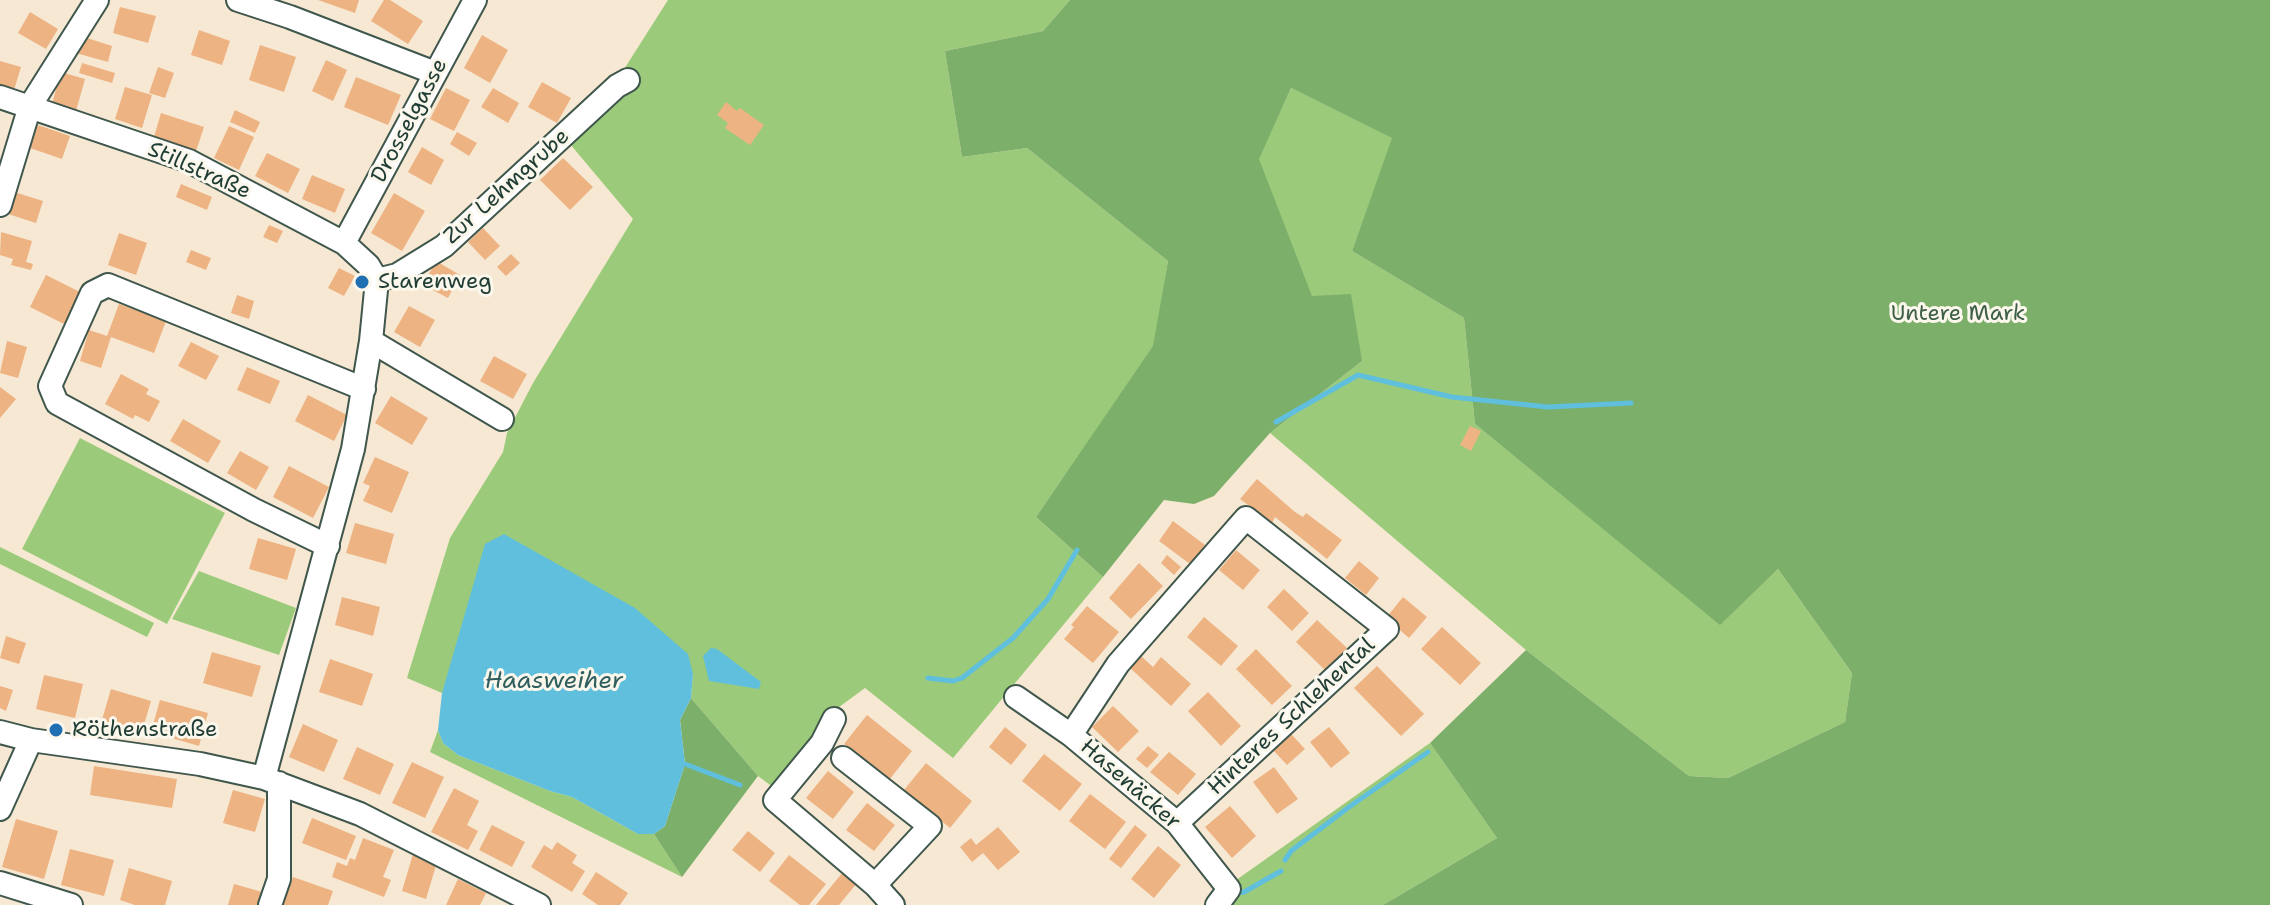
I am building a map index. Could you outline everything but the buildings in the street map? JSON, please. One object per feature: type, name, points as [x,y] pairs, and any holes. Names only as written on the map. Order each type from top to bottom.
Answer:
[{"type":"street","points":[[0,205],[30,106],[97,0]]},
{"type":"street","points":[[238,0],[435,73]]},
{"type":"street","name":"Drosselgasse","points":[[344,243],[475,0]]},
{"type":"street","name":"Zur Lehmgrube","points":[[377,280],[397,275],[444,246],[617,86],[628,80]]},
{"type":"street","name":"Stillstraße","points":[[0,97],[189,161],[344,243],[368,265],[377,280]]},
{"type":"street","points":[[270,905],[279,879],[272,781],[353,449],[371,341],[377,280]]},
{"type":"street","points":[[328,546],[254,510],[57,403],[50,386],[92,293],[108,285],[364,389]]},
{"type":"street","points":[[371,341],[502,419]]},
{"type":"street","name":"Hinteres Schlehental","points":[[1071,735],[1118,664],[1246,518],[1387,629],[1177,823]]},
{"type":"street","name":"Hasenäcker","points":[[1016,697],[1071,735],[1177,823],[1223,897]]},
{"type":"street","points":[[834,719],[822,743],[775,800],[875,885],[893,905]]},
{"type":"street","points":[[0,732],[31,740],[200,764],[272,781],[360,814],[539,905]]},
{"type":"street","points":[[0,809],[31,740]]},
{"type":"street","points":[[843,758],[930,826],[875,885]]},
{"type":"street","points":[[0,883],[71,905]]},
{"type":"green space","points":[[668,0],[1070,0],[1043,31],[945,51],[962,157],[1027,148],[1168,261],[1154,346],[1036,517],[1103,577],[953,758],[865,688],[835,710],[774,788],[758,776],[691,698],[693,674],[445,685],[442,693],[407,678],[450,538],[503,452],[507,433],[533,383],[633,219],[570,144],[621,74]]},
{"type":"green space","name":"Untere Mark","points":[[1070,0],[2270,0],[2270,905],[1383,905],[1497,838],[1430,743],[1526,650],[1689,776],[1728,778],[1845,722],[1852,673],[1778,569],[1720,625],[1475,424],[1464,318],[1352,251],[1392,138],[1291,88],[1259,159],[1312,296],[1351,294],[1362,361],[1270,433],[1214,496],[1194,504],[1164,500],[1103,577],[1036,517],[1153,346],[1168,261],[1027,148],[962,157],[945,51],[1043,31]]},
{"type":"green space","points":[[1291,88],[1393,138],[1352,251],[1464,318],[1475,424],[1720,624],[1778,569],[1852,673],[1845,722],[1728,778],[1689,776],[1526,650],[1270,433],[1362,361],[1312,297],[1258,159]]},
{"type":"green space","points":[[80,438],[225,513],[167,624],[22,549]]},
{"type":"green space","points":[[0,547],[154,623],[147,637],[0,564]]},
{"type":"green space","points":[[199,571],[296,608],[279,655],[172,619]]},
{"type":"green space","points":[[691,698],[758,776],[682,877],[654,834],[665,826],[685,764],[680,720]]},
{"type":"green space","points":[[438,730],[443,743],[458,755],[572,797],[638,834],[654,834],[682,877],[430,752]]},
{"type":"green space","points":[[1430,743],[1497,838],[1383,905],[1232,905],[1222,890]]},
{"type":"water","name":"Haasweiher","points":[[504,534],[635,608],[688,654],[693,674],[691,698],[680,720],[685,764],[665,826],[654,834],[638,834],[572,797],[458,755],[443,743],[438,730],[442,693],[485,544]]},
{"type":"water","points":[[711,648],[717,649],[761,682],[759,689],[709,681],[703,656]]},
{"type":"waterway","points":[[1276,422],[1358,375],[1452,397],[1548,407],[1631,403]]},
{"type":"waterway","points":[[928,678],[953,681],[962,678],[1013,638],[1048,599],[1077,550]]},
{"type":"waterway","points":[[1285,860],[1291,851],[1349,807],[1428,752]]},
{"type":"waterway","points":[[685,764],[740,785]]},
{"type":"waterway","points":[[1235,893],[1244,892],[1281,871]]},
{"type":"place","name":"Starenweg","points":[[362,282]]},
{"type":"place","name":"Röthenstraße","points":[[56,730]]}]
